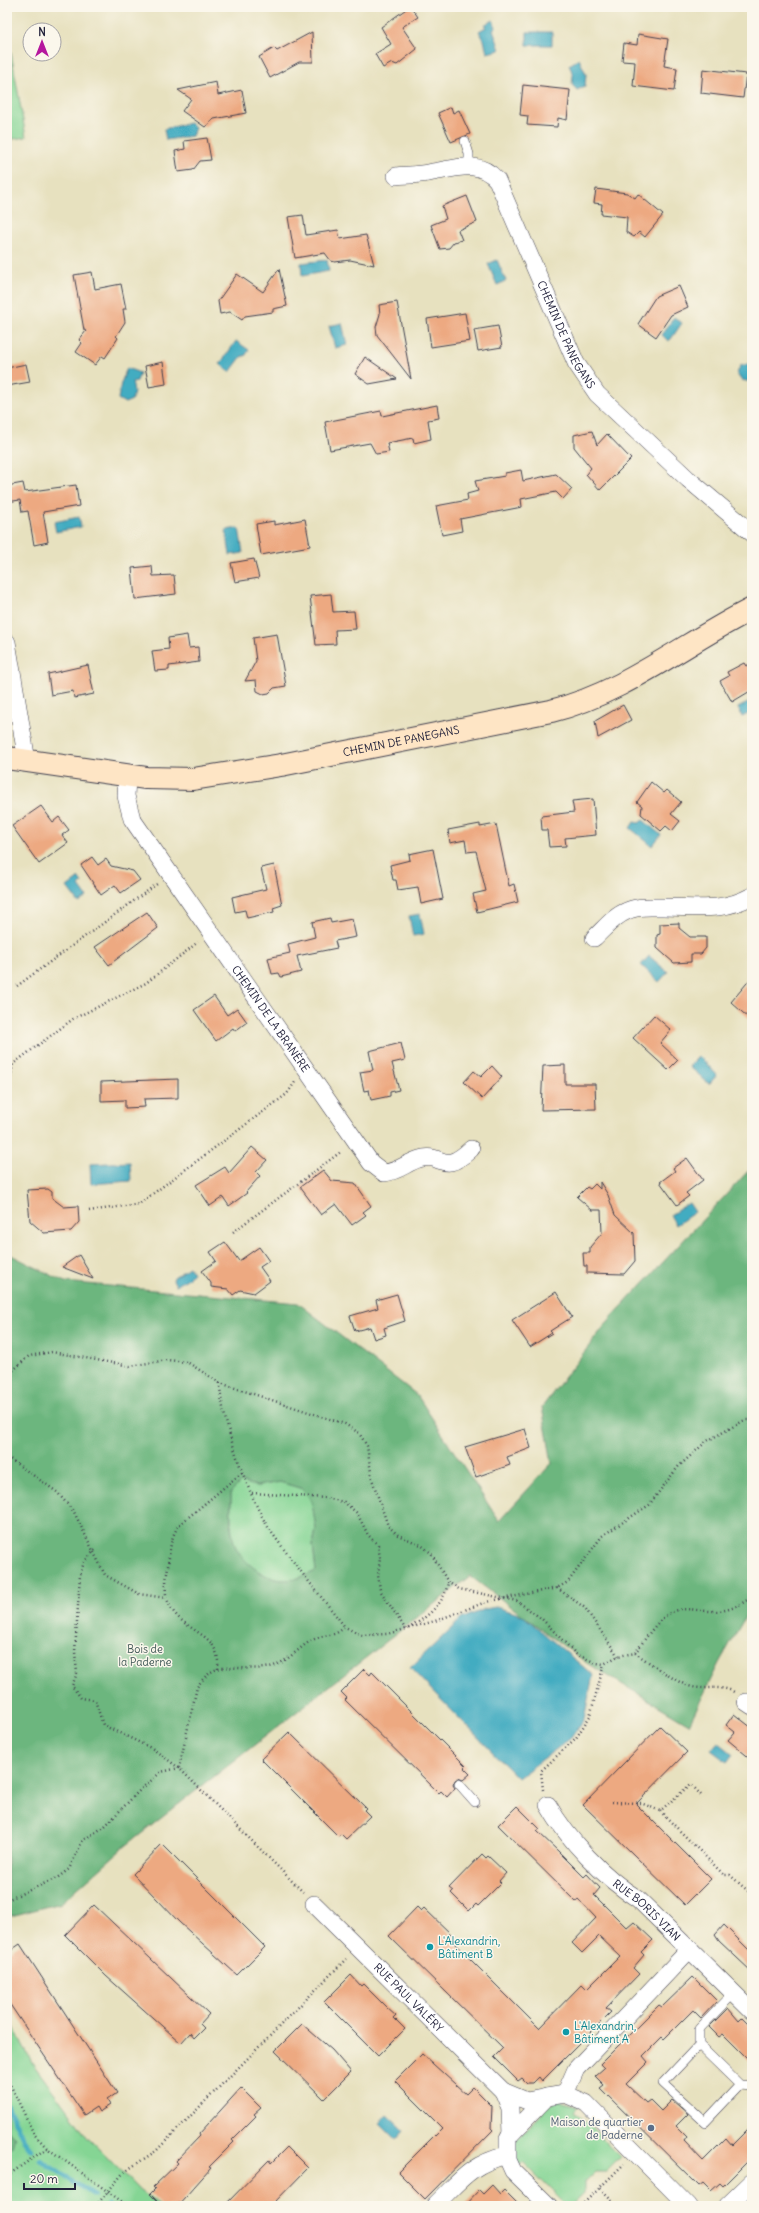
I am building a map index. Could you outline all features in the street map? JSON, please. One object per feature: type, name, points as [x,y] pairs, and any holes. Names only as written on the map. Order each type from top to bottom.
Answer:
[{"type":"street","name":"CHEMIN DE PANEGANS","points":[[396,176],[428,173],[460,166],[469,166],[484,169],[497,180],[576,363],[584,378],[597,394],[688,479],[752,533]]},
{"type":"street","name":"CHEMIN DE PANEGANS","points":[[7,642],[17,759],[128,776],[172,780],[236,773],[569,706],[615,688],[752,609]]},
{"type":"street","name":"CHEMIN DE LA BRANÈRE","points":[[128,776],[126,796],[132,819],[172,873],[371,1163],[384,1173],[401,1169],[419,1159],[429,1158],[444,1163],[452,1162],[471,1149]]},
{"type":"street","points":[[594,938],[616,918],[632,909],[645,907],[722,907],[737,904],[752,896]]},
{"type":"street","name":"RUE BORIS VIAN","points":[[548,1805],[561,1828],[619,1888],[638,1899],[752,2011]]},
{"type":"street","name":"RUE PAUL VALÉRY","points":[[314,1904],[503,2091],[526,2101],[565,2094]]},
{"type":"street","points":[[688,2206],[586,2103],[565,2094],[576,2069],[690,1949]]},
{"type":"street","name":"RUE PAUL VALÉRY","points":[[503,2091],[510,2108],[511,2134],[507,2145],[507,2155]]},
{"type":"street","points":[[511,2134],[547,2097]]},
{"type":"street","points":[[434,2206],[472,2168],[483,2162],[507,2155],[513,2171],[549,2206]]},
{"type":"street","points":[[727,2206],[752,2182]]},
{"type":"lane","points":[[465,141],[470,154],[469,166]]},
{"type":"lane","points":[[459,1784],[475,1802]]},
{"type":"lane","points":[[734,1993],[698,2029],[699,2045],[740,2085],[752,2086]]},
{"type":"lane","points":[[699,2045],[663,2083],[705,2122],[740,2085]]},
{"type":"path","points":[[17,986],[172,873]]},
{"type":"path","points":[[7,1101],[13,1064],[73,1019],[146,983],[212,931]]},
{"type":"path","points":[[89,1211],[139,1204],[286,1094],[306,1067]]},
{"type":"path","points":[[233,1232],[356,1141]]},
{"type":"path","points":[[7,1376],[29,1356],[52,1352],[130,1366],[167,1360],[187,1362],[220,1383],[345,1424],[360,1433],[367,1446],[372,1479],[388,1526],[398,1535],[421,1545],[430,1553],[448,1582],[459,1589],[517,1601],[542,1618],[576,1654],[604,1664]]},
{"type":"path","points":[[220,1383],[220,1398],[232,1441],[252,1493],[269,1529],[345,1627],[361,1635],[387,1634],[406,1630],[503,1598],[557,1588],[568,1582],[602,1536],[649,1505],[678,1468],[707,1440],[745,1420],[752,1420]]},
{"type":"path","points":[[7,1457],[57,1492],[74,1512],[95,1550],[105,1575],[139,1594],[166,1598]]},
{"type":"path","points":[[218,1669],[219,1659],[216,1647],[208,1639],[185,1625],[177,1617],[166,1598],[172,1535],[179,1525],[244,1471]]},
{"type":"path","points":[[252,1493],[326,1498],[344,1502],[357,1512],[368,1536],[378,1544],[380,1558],[378,1575],[380,1590],[406,1630]]},
{"type":"path","points":[[95,1550],[84,1562],[80,1575],[75,1652],[77,1673],[72,1686],[81,1698],[95,1700],[103,1725],[153,1749],[179,1768],[314,1904]]},
{"type":"path","points":[[406,1630],[422,1620],[439,1604],[447,1591],[448,1582]]},
{"type":"path","points":[[557,1588],[585,1608],[618,1656]]},
{"type":"path","points":[[548,1805],[543,1789],[541,1771],[576,1738],[590,1716],[604,1664],[618,1656],[635,1653],[662,1620],[673,1611],[715,1611],[728,1609],[738,1607],[752,1597]]},
{"type":"path","points":[[179,1768],[197,1686],[205,1677],[218,1669],[254,1669],[273,1666],[290,1658],[317,1638],[336,1635],[345,1627]]},
{"type":"path","points":[[635,1653],[688,1686],[698,1688],[730,1689],[749,1704]]},
{"type":"path","points":[[7,1900],[57,1878],[69,1869],[83,1840],[104,1827],[140,1790],[161,1772],[179,1768]]},
{"type":"path","points":[[660,1811],[690,1784],[701,1794]]},
{"type":"path","points":[[612,1802],[641,1803],[660,1811],[724,1875],[730,1875],[749,1892]]},
{"type":"path","points":[[96,2206],[124,2172],[156,2150],[357,1948]]},
{"type":"path","points":[[7,2078],[34,2134],[47,2148],[128,2206]]},
{"type":"path","points":[[7,2176],[47,2148]]},
{"type":"path","points":[[581,2206],[627,2162]]},
{"type":"path","points":[[600,2188],[618,2206]]},
{"type":"green space","points":[[7,47],[10,47],[26,137],[7,140]]},
{"type":"green space","name":"Bois de la Paderne","points":[[752,1167],[752,1605],[719,1663],[689,1724],[588,1664],[470,1576],[123,1848],[61,1903],[7,1917],[7,1253],[65,1282],[298,1303],[417,1395],[499,1521],[552,1463],[542,1407],[609,1320]],"holes":[[[241,1482],[257,1486],[280,1482],[303,1489],[312,1502],[316,1529],[313,1545],[316,1571],[304,1576],[287,1580],[276,1579],[253,1567],[241,1555],[234,1542],[231,1530],[231,1492]]]},
{"type":"green space","points":[[241,1482],[257,1486],[280,1482],[303,1489],[312,1501],[316,1529],[313,1545],[316,1571],[303,1577],[281,1580],[258,1572],[245,1561],[240,1555],[233,1541],[231,1516],[231,1492]]},
{"type":"green space","points":[[7,2015],[33,2064],[87,2137],[140,2191],[160,2206],[7,2206]]},
{"type":"green space","points":[[559,2101],[579,2106],[575,2111],[621,2157],[607,2171],[595,2171],[584,2182],[584,2193],[570,2206],[567,2206],[523,2162],[519,2166],[516,2162],[515,2141],[548,2106]]},
{"type":"green space","points":[[7,2130],[15,2137],[12,2147],[7,2148]]},
{"type":"water","points":[[493,20],[496,27],[493,29],[500,50],[487,53],[484,40],[479,31],[486,27],[484,25]]},
{"type":"water","points":[[527,32],[552,32],[552,45],[527,45]]},
{"type":"water","points":[[579,59],[586,74],[585,86],[577,90],[572,85],[573,74],[569,65]]},
{"type":"water","points":[[190,123],[195,128],[192,136],[166,140],[164,129]]},
{"type":"water","points":[[327,260],[329,271],[302,276],[301,263]]},
{"type":"water","points":[[497,260],[506,281],[497,285],[488,264]]},
{"type":"water","points":[[674,317],[682,323],[668,341],[662,335]]},
{"type":"water","points":[[342,323],[347,345],[335,348],[329,326]]},
{"type":"water","points":[[236,341],[249,350],[245,356],[242,356],[230,372],[220,364]]},
{"type":"water","points":[[752,363],[752,382],[741,380],[737,374],[740,366]]},
{"type":"water","points":[[127,368],[140,373],[137,381],[132,382],[134,392],[132,400],[125,403],[118,399],[121,383]]},
{"type":"water","points":[[79,517],[81,527],[56,532],[54,522]]},
{"type":"water","points":[[239,528],[243,553],[230,555],[226,530]]},
{"type":"water","points":[[752,701],[752,712],[742,717],[738,708]]},
{"type":"water","points":[[643,820],[661,835],[652,846],[630,828],[634,822],[639,823]]},
{"type":"water","points":[[79,878],[82,883],[79,886],[87,897],[79,903],[67,887]]},
{"type":"water","points":[[420,914],[424,934],[413,936],[409,916]]},
{"type":"water","points":[[649,956],[668,972],[659,982],[641,965]]},
{"type":"water","points":[[699,1056],[717,1075],[709,1084],[689,1066]]},
{"type":"water","points":[[130,1162],[131,1181],[91,1184],[90,1164]]},
{"type":"water","points":[[689,1203],[695,1212],[676,1225],[670,1215]]},
{"type":"water","points":[[189,1267],[193,1273],[187,1279],[176,1285],[173,1280],[174,1277]]},
{"type":"water","points":[[496,1607],[522,1615],[593,1675],[584,1719],[571,1738],[518,1778],[410,1668],[461,1619],[485,1609]]},
{"type":"water","points":[[718,1742],[733,1754],[727,1762],[711,1750]]},
{"type":"water","points":[[388,2115],[404,2130],[396,2139],[380,2123]]},
{"type":"building","points":[[411,7],[418,17],[402,27],[417,49],[397,65],[392,63],[383,68],[375,54],[391,44],[381,27]]},
{"type":"building","points":[[312,32],[313,62],[299,62],[270,78],[259,57],[274,48],[277,51]]},
{"type":"building","points":[[638,34],[668,39],[664,66],[677,68],[674,91],[633,86],[635,62],[622,61],[624,43],[637,45]]},
{"type":"building","points":[[703,69],[746,74],[743,98],[701,93]]},
{"type":"building","points":[[216,82],[218,95],[242,90],[246,113],[214,119],[205,127],[182,111],[191,99],[178,90]]},
{"type":"building","points":[[523,85],[570,90],[567,120],[558,118],[557,127],[527,125],[528,116],[520,115]]},
{"type":"building","points":[[451,107],[453,113],[459,110],[470,134],[451,142],[438,113]]},
{"type":"building","points":[[207,138],[211,160],[200,161],[193,170],[178,172],[175,151],[185,149],[184,141]]},
{"type":"building","points":[[596,189],[627,193],[635,198],[638,194],[663,215],[645,237],[639,232],[634,237],[626,232],[627,217],[601,214],[602,204],[594,203]]},
{"type":"building","points":[[467,196],[477,222],[458,230],[462,240],[454,242],[449,248],[440,249],[431,225],[446,219],[442,206]]},
{"type":"building","points":[[303,215],[306,235],[338,230],[340,239],[366,235],[374,265],[350,260],[335,262],[331,261],[325,253],[295,258],[288,217]]},
{"type":"building","points":[[279,269],[287,306],[273,309],[273,312],[245,316],[242,320],[230,312],[220,314],[218,301],[237,274],[263,292]]},
{"type":"building","points":[[92,272],[95,289],[121,284],[126,309],[123,309],[125,322],[116,336],[118,338],[105,358],[102,356],[95,365],[76,352],[82,343],[79,340],[86,331],[84,330],[74,275]]},
{"type":"building","points":[[679,286],[688,307],[671,315],[656,337],[638,324],[656,296]]},
{"type":"building","points":[[397,302],[411,379],[377,335],[376,327],[380,314],[379,305]]},
{"type":"building","points":[[465,313],[470,341],[431,347],[427,319]]},
{"type":"building","points":[[498,326],[502,347],[478,351],[474,330]]},
{"type":"building","points":[[365,357],[397,379],[369,384],[355,374]]},
{"type":"building","points":[[163,362],[166,384],[149,387],[145,366]]},
{"type":"building","points":[[26,364],[30,382],[7,386],[7,368]]},
{"type":"building","points":[[437,405],[439,418],[428,420],[431,439],[414,443],[413,438],[387,443],[389,452],[376,454],[370,443],[330,450],[325,422],[381,411],[382,416]]},
{"type":"building","points":[[592,431],[597,445],[607,434],[631,459],[600,490],[586,474],[591,468],[574,447],[574,435]]},
{"type":"building","points":[[521,470],[523,481],[556,474],[572,489],[563,499],[556,492],[521,499],[522,507],[460,519],[462,531],[442,535],[436,506],[468,500],[467,494],[478,491],[475,481],[505,476],[505,473]]},
{"type":"building","points":[[23,483],[25,492],[76,485],[79,506],[43,512],[48,542],[34,545],[28,511],[22,512],[20,500],[7,502],[7,486]]},
{"type":"building","points":[[305,519],[310,546],[261,555],[256,524],[274,521],[274,525]]},
{"type":"building","points":[[254,559],[259,578],[235,582],[231,563]]},
{"type":"building","points":[[152,566],[153,576],[174,575],[176,594],[135,599],[132,568]]},
{"type":"building","points":[[331,594],[333,612],[354,611],[356,629],[335,630],[336,644],[316,645],[310,596]]},
{"type":"building","points":[[277,634],[286,686],[274,688],[269,693],[263,694],[257,691],[256,680],[245,681],[256,661],[253,638]]},
{"type":"building","points":[[187,635],[189,648],[198,647],[199,662],[169,666],[169,670],[155,671],[152,651],[169,649],[168,638]]},
{"type":"building","points":[[744,663],[746,666],[752,663],[752,690],[732,702],[720,681],[729,676],[727,672]]},
{"type":"building","points":[[88,665],[94,694],[74,698],[73,691],[51,695],[48,674]]},
{"type":"building","points":[[623,705],[631,720],[598,738],[595,721]]},
{"type":"building","points":[[651,782],[664,793],[667,790],[681,802],[671,814],[680,821],[672,831],[666,826],[661,831],[641,814],[642,806],[637,802]]},
{"type":"building","points":[[593,799],[596,835],[565,838],[566,846],[549,847],[547,830],[542,830],[541,816],[574,812],[572,801]]},
{"type":"building","points":[[41,806],[53,822],[59,817],[69,830],[62,835],[68,843],[39,864],[12,826]]},
{"type":"building","points":[[480,824],[480,827],[496,824],[509,886],[514,884],[518,902],[477,912],[473,894],[486,891],[476,851],[467,852],[465,840],[450,843],[448,830]]},
{"type":"building","points":[[433,849],[443,899],[421,904],[418,887],[398,890],[396,880],[393,880],[390,865],[410,860],[409,854]]},
{"type":"building","points":[[92,857],[98,865],[106,859],[111,866],[133,871],[140,880],[121,893],[115,885],[101,895],[81,865]]},
{"type":"building","points":[[274,865],[282,905],[273,908],[274,912],[247,918],[245,910],[235,912],[232,897],[266,889],[261,868]]},
{"type":"building","points":[[147,912],[158,928],[109,965],[95,947]]},
{"type":"building","points":[[330,918],[331,923],[352,919],[356,937],[335,941],[337,948],[297,956],[301,972],[281,977],[279,973],[272,974],[268,958],[290,953],[288,944],[315,937],[312,922]]},
{"type":"building","points":[[679,923],[679,928],[690,937],[706,937],[706,948],[701,954],[691,954],[691,962],[674,963],[657,948],[657,935],[660,934],[660,924]]},
{"type":"building","points":[[752,977],[752,1021],[731,1002]]},
{"type":"building","points":[[214,996],[227,1015],[237,1008],[247,1022],[235,1031],[233,1028],[216,1041],[194,1010]]},
{"type":"building","points":[[654,1015],[671,1030],[660,1043],[678,1060],[668,1070],[633,1038]]},
{"type":"building","points":[[401,1043],[405,1060],[392,1063],[399,1090],[390,1092],[390,1096],[371,1100],[369,1090],[364,1091],[360,1072],[373,1070],[369,1051]]},
{"type":"building","points":[[565,1065],[565,1084],[595,1084],[596,1109],[541,1110],[543,1066]]},
{"type":"building","points":[[492,1066],[502,1077],[482,1099],[464,1082],[474,1071],[481,1077]]},
{"type":"building","points":[[178,1079],[178,1098],[144,1099],[145,1107],[125,1108],[125,1100],[101,1101],[101,1082]]},
{"type":"building","points":[[252,1147],[267,1160],[256,1172],[260,1176],[246,1192],[247,1193],[229,1206],[223,1197],[210,1206],[196,1185],[225,1167],[229,1173]]},
{"type":"building","points":[[687,1158],[703,1180],[686,1193],[689,1196],[677,1205],[660,1182],[675,1171],[673,1168]]},
{"type":"building","points":[[323,1170],[332,1181],[355,1183],[371,1206],[363,1212],[366,1215],[352,1225],[336,1204],[321,1215],[300,1187]]},
{"type":"building","points":[[600,1182],[608,1195],[615,1215],[634,1233],[635,1261],[624,1274],[587,1273],[587,1266],[584,1266],[583,1253],[590,1253],[590,1247],[602,1233],[601,1210],[592,1210],[577,1197],[587,1187],[590,1189],[595,1184],[600,1189]]},
{"type":"building","points":[[48,1189],[52,1192],[52,1198],[64,1207],[78,1206],[79,1222],[71,1231],[44,1233],[30,1221],[27,1190]]},
{"type":"building","points":[[225,1242],[239,1261],[259,1247],[269,1261],[260,1267],[270,1281],[254,1293],[240,1290],[233,1295],[228,1289],[211,1287],[211,1283],[202,1271],[216,1261],[210,1252]]},
{"type":"building","points":[[79,1255],[93,1279],[62,1267]]},
{"type":"building","points":[[556,1292],[572,1317],[550,1331],[552,1333],[530,1347],[512,1320]]},
{"type":"building","points":[[397,1294],[405,1321],[384,1328],[386,1335],[374,1339],[370,1327],[355,1331],[350,1316],[378,1308],[376,1300]]},
{"type":"building","points":[[525,1429],[531,1448],[507,1457],[510,1465],[476,1477],[465,1447]]},
{"type":"building","points":[[364,1669],[370,1675],[372,1672],[466,1766],[464,1768],[470,1774],[463,1780],[458,1778],[455,1780],[453,1785],[455,1788],[447,1797],[441,1791],[439,1793],[345,1700],[347,1698],[341,1692]]},
{"type":"building","points":[[734,1714],[752,1728],[752,1760],[728,1740],[735,1732],[726,1725]]},
{"type":"building","points":[[660,1726],[687,1752],[636,1804],[711,1879],[685,1905],[583,1805]]},
{"type":"building","points":[[289,1732],[366,1808],[364,1810],[370,1816],[346,1839],[341,1834],[338,1836],[261,1759]]},
{"type":"building","points":[[517,1806],[540,1829],[537,1831],[584,1877],[587,1874],[600,1888],[594,1895],[627,1928],[634,1922],[653,1940],[641,1952],[644,1955],[633,1968],[639,1974],[606,2008],[611,2012],[542,2081],[539,2077],[533,2083],[527,2083],[522,2078],[518,2081],[494,2057],[503,2048],[389,1936],[417,1907],[421,1911],[424,1908],[453,1936],[450,1939],[539,2028],[582,1984],[587,1989],[620,1956],[599,1936],[582,1953],[572,1943],[596,1918],[578,1899],[576,1902],[498,1825]]},
{"type":"building","points":[[162,1844],[265,1947],[237,1975],[179,1922],[133,1874]]},
{"type":"building","points":[[482,1854],[486,1858],[488,1856],[506,1873],[499,1881],[501,1883],[478,1906],[476,1904],[469,1911],[451,1893],[453,1891],[449,1888]]},
{"type":"building","points":[[94,1905],[209,2014],[200,2024],[204,2028],[194,2038],[190,2033],[181,2043],[106,1976],[65,1935]]},
{"type":"building","points":[[724,1925],[752,1953],[752,1972],[719,1941],[715,1935]]},
{"type":"building","points":[[20,1944],[117,2093],[107,2100],[110,2105],[99,2112],[96,2107],[84,2115],[7,2000],[7,1953]]},
{"type":"building","points":[[351,1975],[361,1986],[363,1984],[396,2016],[394,2018],[405,2029],[378,2056],[324,2002]]},
{"type":"building","points":[[693,1977],[717,2001],[701,2018],[693,2010],[664,2039],[662,2037],[643,2056],[648,2062],[626,2084],[646,2103],[650,2100],[661,2111],[672,2100],[688,2114],[676,2126],[687,2137],[684,2141],[703,2161],[726,2138],[732,2145],[752,2125],[752,2157],[723,2186],[720,2183],[711,2191],[703,2183],[699,2186],[600,2088],[604,2085],[595,2076],[604,2068],[600,2064],[659,2005],[662,2007]]},
{"type":"building","points":[[728,2008],[739,2021],[742,2018],[752,2028],[752,2063],[723,2034],[719,2037],[709,2027]]},
{"type":"building","points":[[302,2024],[332,2050],[351,2072],[324,2099],[275,2051]]},
{"type":"building","points":[[422,2054],[466,2094],[473,2087],[492,2106],[491,2128],[493,2130],[425,2199],[398,2172],[442,2128],[395,2081]]},
{"type":"building","points":[[241,2088],[261,2108],[254,2114],[256,2116],[232,2140],[234,2142],[209,2167],[211,2168],[177,2206],[162,2206],[150,2194],[155,2189],[153,2187],[178,2163],[176,2161],[200,2136],[199,2134]]},
{"type":"building","points":[[287,2147],[308,2168],[271,2206],[224,2206],[269,2160],[271,2163]]},
{"type":"building","points":[[492,2185],[500,2194],[504,2190],[520,2206],[464,2206],[479,2190],[483,2194]]},
{"type":"waterway","points":[[7,2105],[24,2140],[31,2149]]},
{"type":"waterway","points":[[40,2160],[93,2195]]},
{"type":"place","name":"L'Alexandrin, Bâtiment B","points":[[430,1947]]},
{"type":"place","name":"L'Alexandrin, Bâtiment A","points":[[566,2032]]},
{"type":"place","name":"Maison de quartier de Paderne","points":[[651,2128]]}]
